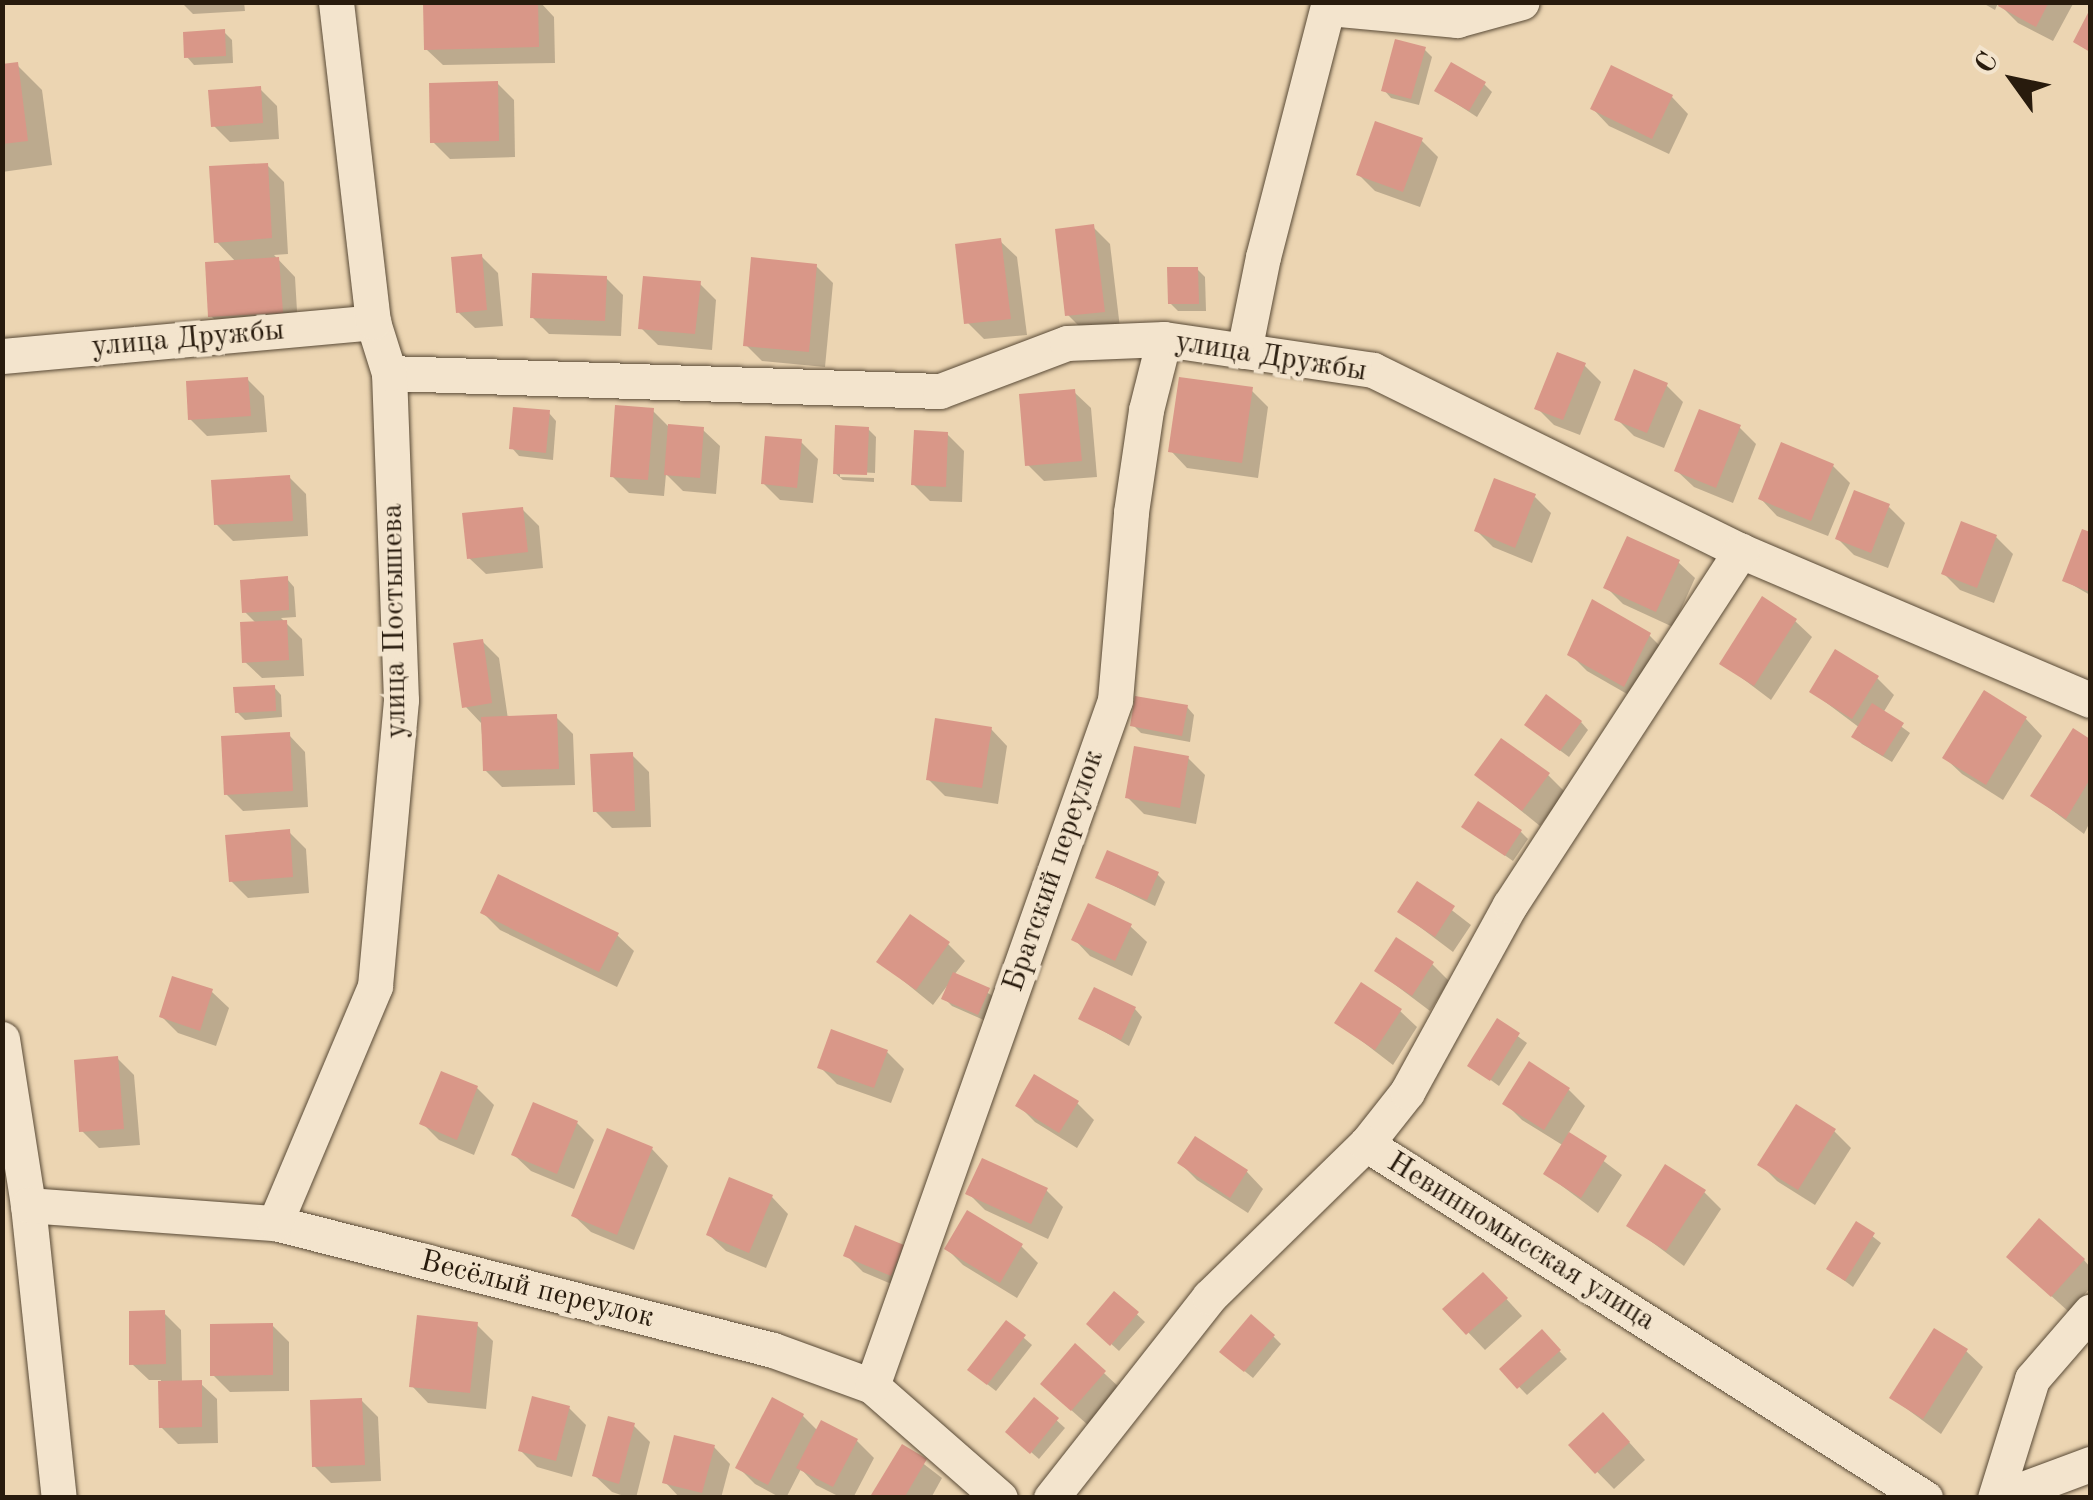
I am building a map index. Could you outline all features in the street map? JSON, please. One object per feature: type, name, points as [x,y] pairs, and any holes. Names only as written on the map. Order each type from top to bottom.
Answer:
[{"type":"street","name":"улица Постышева","points":[[276,1223],[376,986],[401,700],[389,372],[373,322],[336,2]]},
{"type":"street","points":[[1244,352],[1263,257],[1329,5],[1457,20],[1522,2]]},
{"type":"street","name":"улица Дружбы","points":[[2,356],[373,322]]},
{"type":"street","name":"улица Дружбы","points":[[389,372],[940,391],[1068,343],[1164,340],[1373,370],[1741,551],[2090,700]]},
{"type":"street","name":"Братский переулок","points":[[872,1386],[1115,700],[1134,495],[1146,410],[1164,340]]},
{"type":"street","points":[[1366,1144],[1407,1092],[1510,904],[1741,551]]},
{"type":"street","points":[[2,1039],[28,1205],[16,1250],[59,1498]]},
{"type":"street","name":"Невинномысская улица","points":[[1051,1498],[1209,1297],[1366,1144],[1926,1498]]},
{"type":"street","name":"Весёлый переулок","points":[[28,1205],[276,1223],[773,1350],[872,1386],[1000,1498]]},
{"type":"street","points":[[1997,1498],[2032,1380],[2090,1312]]},
{"type":"street","points":[[1997,1498],[2090,1464]]},
{"type":"building","points":[[423,2],[538,2],[539,47],[424,50]]},
{"type":"building","points":[[2000,2],[2049,2],[2036,27],[1998,6]]},
{"type":"building","points":[[2090,9],[2090,52],[2073,42]]},
{"type":"building","points":[[225,29],[226,56],[184,58],[183,32]]},
{"type":"building","points":[[1395,39],[1426,47],[1411,99],[1381,91]]},
{"type":"building","points":[[18,62],[28,141],[2,144],[2,64]]},
{"type":"building","points":[[1451,62],[1486,82],[1469,111],[1434,91]]},
{"type":"building","points":[[1611,65],[1673,95],[1652,139],[1590,109]]},
{"type":"building","points":[[498,81],[499,141],[430,143],[429,83]]},
{"type":"building","points":[[261,86],[263,123],[211,127],[208,90]]},
{"type":"building","points":[[1375,121],[1423,138],[1403,192],[1356,175]]},
{"type":"building","points":[[268,163],[272,238],[214,243],[209,166]]},
{"type":"building","points":[[1094,224],[1105,312],[1065,316],[1055,229]]},
{"type":"building","points":[[1001,238],[1011,319],[964,324],[955,244]]},
{"type":"building","points":[[482,254],[487,310],[456,313],[451,257]]},
{"type":"building","points":[[279,257],[283,313],[208,317],[205,262]]},
{"type":"building","points":[[751,257],[817,264],[809,352],[743,346]]},
{"type":"building","points":[[1167,267],[1198,267],[1199,304],[1168,304]]},
{"type":"building","points":[[532,273],[607,276],[605,321],[530,318]]},
{"type":"building","points":[[643,276],[701,281],[695,334],[638,329]]},
{"type":"building","points":[[1557,352],[1586,363],[1563,420],[1534,409]]},
{"type":"building","points":[[1634,369],[1668,383],[1647,433],[1614,420]]},
{"type":"building","points":[[248,377],[251,416],[188,420],[186,381]]},
{"type":"building","points":[[1179,377],[1253,387],[1242,463],[1168,452]]},
{"type":"building","points":[[1075,389],[1082,461],[1025,466],[1019,394]]},
{"type":"building","points":[[615,405],[654,408],[648,480],[610,477]]},
{"type":"building","points":[[513,407],[550,410],[546,453],[509,449]]},
{"type":"building","points":[[1699,409],[1741,425],[1716,488],[1674,471]]},
{"type":"building","points":[[668,424],[704,427],[700,478],[664,475]]},
{"type":"building","points":[[835,425],[869,427],[867,475],[833,474]]},
{"type":"building","points":[[914,430],[948,432],[946,487],[911,485]]},
{"type":"building","points":[[765,436],[802,439],[797,488],[761,484]]},
{"type":"building","points":[[1781,442],[1834,464],[1811,521],[1758,499]]},
{"type":"building","points":[[290,475],[293,521],[214,525],[211,480]]},
{"type":"building","points":[[1494,478],[1536,494],[1515,548],[1474,531]]},
{"type":"building","points":[[1854,490],[1890,504],[1871,553],[1835,539]]},
{"type":"building","points":[[523,507],[528,552],[467,559],[462,513]]},
{"type":"building","points":[[1961,521],[1997,535],[1977,588],[1941,574]]},
{"type":"building","points":[[2082,529],[2090,532],[2090,592],[2062,581]]},
{"type":"building","points":[[1627,536],[1680,560],[1656,612],[1603,588]]},
{"type":"building","points":[[288,576],[289,610],[242,613],[240,580]]},
{"type":"building","points":[[1762,596],[1797,619],[1754,686],[1719,664]]},
{"type":"building","points":[[1592,599],[1651,633],[1624,687],[1567,655]]},
{"type":"building","points":[[287,620],[289,660],[242,663],[240,622]]},
{"type":"building","points":[[483,639],[492,703],[462,708],[453,643]]},
{"type":"building","points":[[1835,649],[1879,676],[1852,719],[1809,692]]},
{"type":"building","points":[[275,685],[276,711],[235,713],[233,687]]},
{"type":"building","points":[[1984,690],[2027,717],[1986,785],[1942,758]]},
{"type":"building","points":[[1546,694],[1582,721],[1560,751],[1524,725]]},
{"type":"building","points":[[1135,696],[1188,705],[1182,736],[1130,726]]},
{"type":"building","points":[[1872,703],[1904,723],[1883,756],[1851,737]]},
{"type":"building","points":[[557,714],[559,769],[483,771],[481,717]]},
{"type":"building","points":[[935,718],[992,727],[982,788],[926,780]]},
{"type":"building","points":[[2073,728],[2090,739],[2090,779],[2066,819],[2030,796]]},
{"type":"building","points":[[290,732],[293,791],[224,795],[221,736]]},
{"type":"building","points":[[1501,738],[1550,773],[1522,811],[1474,775]]},
{"type":"building","points":[[1134,746],[1189,756],[1180,808],[1125,798]]},
{"type":"building","points":[[633,752],[635,811],[593,812],[590,754]]},
{"type":"building","points":[[1478,801],[1522,830],[1505,856],[1461,827]]},
{"type":"building","points":[[290,829],[293,877],[229,882],[225,835]]},
{"type":"building","points":[[1107,850],[1159,872],[1147,900],[1095,878]]},
{"type":"building","points":[[498,874],[619,933],[599,972],[480,913]]},
{"type":"building","points":[[1417,881],[1455,906],[1435,937],[1397,912]]},
{"type":"building","points":[[1088,903],[1132,924],[1115,961],[1071,940]]},
{"type":"building","points":[[910,914],[950,942],[916,990],[876,962]]},
{"type":"building","points":[[1396,937],[1434,962],[1412,996],[1374,971]]},
{"type":"building","points":[[953,972],[990,988],[978,1015],[941,999]]},
{"type":"building","points":[[172,976],[213,989],[200,1031],[159,1017]]},
{"type":"building","points":[[1361,982],[1402,1009],[1375,1050],[1334,1023]]},
{"type":"building","points":[[1094,987],[1136,1007],[1121,1040],[1078,1019]]},
{"type":"building","points":[[1497,1018],[1520,1033],[1490,1081],[1467,1066]]},
{"type":"building","points":[[831,1029],[888,1050],[874,1088],[817,1068]]},
{"type":"building","points":[[118,1056],[124,1129],[79,1132],[74,1060]]},
{"type":"building","points":[[1529,1061],[1570,1088],[1544,1130],[1502,1104]]},
{"type":"building","points":[[441,1071],[478,1086],[457,1140],[419,1124]]},
{"type":"building","points":[[1034,1074],[1079,1101],[1059,1133],[1015,1106]]},
{"type":"building","points":[[533,1102],[578,1121],[557,1174],[511,1155]]},
{"type":"building","points":[[1796,1104],[1836,1129],[1798,1190],[1757,1165]]},
{"type":"building","points":[[607,1128],[653,1147],[617,1235],[571,1216]]},
{"type":"building","points":[[1569,1132],[1607,1156],[1581,1198],[1543,1174]]},
{"type":"building","points":[[1195,1136],[1248,1170],[1230,1198],[1177,1163]]},
{"type":"building","points":[[982,1158],[1048,1188],[1031,1224],[965,1194]]},
{"type":"building","points":[[1665,1164],[1706,1190],[1666,1251],[1626,1226]]},
{"type":"building","points":[[729,1177],[773,1195],[749,1253],[706,1235]]},
{"type":"building","points":[[967,1210],[1023,1244],[1000,1283],[944,1249]]},
{"type":"building","points":[[2039,1218],[2085,1259],[2051,1297],[2006,1257]]},
{"type":"building","points":[[1856,1221],[1875,1233],[1845,1281],[1826,1269]]},
{"type":"building","points":[[855,1225],[904,1245],[891,1276],[843,1256]]},
{"type":"building","points":[[1483,1272],[1508,1298],[1466,1335],[1442,1309]]},
{"type":"building","points":[[1114,1291],[1139,1312],[1110,1346],[1086,1324]]},
{"type":"building","points":[[165,1310],[166,1364],[129,1365],[129,1311]]},
{"type":"building","points":[[1251,1314],[1275,1335],[1244,1372],[1219,1352]]},
{"type":"building","points":[[417,1315],[478,1322],[470,1393],[409,1387]]},
{"type":"building","points":[[1006,1320],[1026,1335],[987,1385],[967,1370]]},
{"type":"building","points":[[273,1323],[273,1375],[210,1376],[210,1324]]},
{"type":"building","points":[[1934,1328],[1968,1349],[1923,1419],[1889,1398]]},
{"type":"building","points":[[1542,1329],[1561,1350],[1517,1389],[1499,1369]]},
{"type":"building","points":[[1075,1343],[1106,1371],[1071,1411],[1040,1384]]},
{"type":"building","points":[[202,1380],[202,1427],[159,1428],[158,1381]]},
{"type":"building","points":[[532,1396],[570,1406],[556,1461],[518,1451]]},
{"type":"building","points":[[772,1397],[804,1414],[768,1485],[735,1468]]},
{"type":"building","points":[[1034,1397],[1059,1418],[1030,1454],[1005,1432]]},
{"type":"building","points":[[362,1398],[365,1465],[312,1467],[310,1400]]},
{"type":"building","points":[[1603,1412],[1630,1442],[1595,1474],[1568,1445]]},
{"type":"building","points":[[608,1416],[635,1423],[619,1484],[592,1476]]},
{"type":"building","points":[[821,1420],[858,1439],[833,1487],[796,1468]]},
{"type":"building","points":[[674,1435],[715,1445],[702,1493],[662,1483]]},
{"type":"building","points":[[902,1444],[927,1459],[904,1498],[876,1498],[871,1495]]}]
